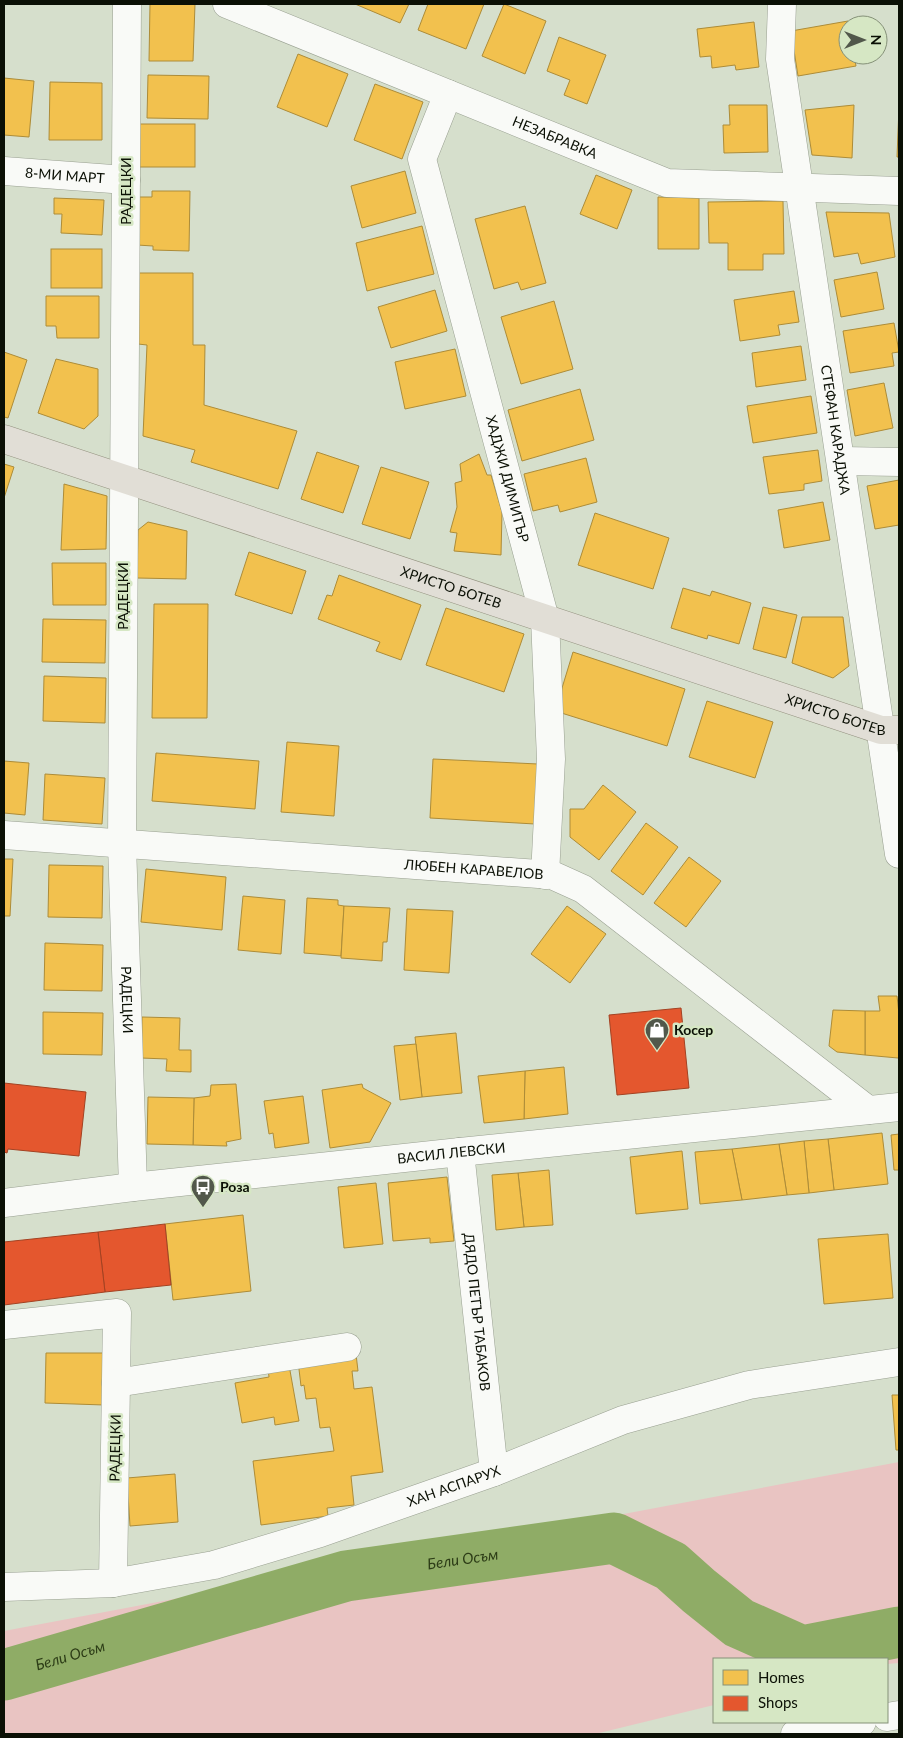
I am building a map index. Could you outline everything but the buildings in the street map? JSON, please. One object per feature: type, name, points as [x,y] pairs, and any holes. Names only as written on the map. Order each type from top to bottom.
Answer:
[{"type":"main road","name":"ХРИСТО БОТЕВ","points":[[4,439],[890,730]]},
{"type":"street","name":"РАДЕЦКИ","points":[[127,4],[122,844],[133,1187]]},
{"type":"street","name":"НЕЗАБРАВКА","points":[[227,4],[667,183],[899,191]]},
{"type":"street","name":"СТЕФАН КАРАДЖА","points":[[782,4],[780,59],[842,461],[890,730],[899,854]]},
{"type":"street","name":"ХАДЖИ ДИМИТЪР","points":[[448,94],[422,159],[545,618],[551,759],[545,875]]},
{"type":"street","name":"8-МИ МАРТ","points":[[4,171],[126,180]]},
{"type":"street","points":[[842,461],[899,462]]},
{"type":"street","name":"ЛЮБЕН КАРАВЕЛОВ","points":[[4,835],[552,876],[583,889],[868,1110]]},
{"type":"street","name":"ВАСИЛ ЛЕВСКИ","points":[[4,1203],[133,1187],[899,1107]]},
{"type":"street","name":"ДЯДО ПЕТЪР ТАБАКОВ","points":[[460,1152],[494,1472]]},
{"type":"street","name":"РАДЕЦКИ","points":[[4,1325],[117,1313],[113,1583]]},
{"type":"street","points":[[116,1383],[347,1347]]},
{"type":"street","name":"ХАН АСПАРУХ","points":[[4,1587],[113,1583],[214,1565],[320,1534],[494,1472],[623,1420],[749,1385],[899,1362]]},
{"type":"street","points":[[795,1734],[856,1723]]},
{"type":"shaded area","points":[[899,1462],[899,1663],[888,1664],[888,1658],[713,1658],[713,1705],[595,1734],[4,1734],[4,1631]]},
{"type":"waterway","name":"Бели Осъм","points":[[4,1675],[346,1576],[614,1538],[671,1566],[739,1623],[802,1651],[899,1632]]},
{"type":"place","name":"Косер","points":[[657,1051]]},
{"type":"place","name":"Роза","points":[[203,1208]]}]
